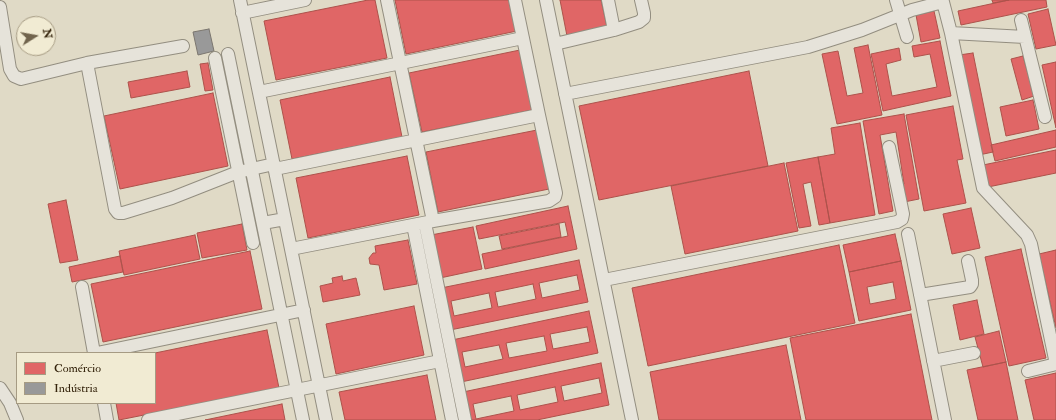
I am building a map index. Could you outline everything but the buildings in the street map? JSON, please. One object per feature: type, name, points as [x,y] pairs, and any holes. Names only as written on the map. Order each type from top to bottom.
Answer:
[{"type":"street","points":[[240,0],[326,420]]},
{"type":"street","points":[[242,13],[305,0]]},
{"type":"street","points":[[387,0],[416,141],[423,223],[440,361],[452,420]]},
{"type":"street","points":[[291,248],[549,201],[555,197],[556,193],[515,0]]},
{"type":"street","points":[[546,0],[632,420]]},
{"type":"street","points":[[608,0],[614,30]]},
{"type":"street","points":[[555,44],[614,30],[639,22],[644,18],[641,0]]},
{"type":"street","points":[[896,0],[907,37]]},
{"type":"street","points":[[565,94],[808,46],[862,30],[912,10],[946,1],[951,33],[983,188],[1027,235],[1031,244],[1056,364],[1028,371]]},
{"type":"street","points":[[0,7],[3,44],[10,69],[14,76],[21,79],[87,63],[182,46]]},
{"type":"street","points":[[1021,20],[1045,118]]},
{"type":"street","points":[[951,33],[1025,36]]},
{"type":"street","points":[[259,92],[523,38]]},
{"type":"street","points":[[228,54],[303,420]]},
{"type":"street","points":[[215,58],[253,243]]},
{"type":"street","points":[[87,63],[115,209],[118,213],[123,213],[160,202],[238,172],[275,167],[416,141],[539,115]]},
{"type":"street","points":[[604,280],[897,222],[902,219],[903,214],[890,147]]},
{"type":"street","points":[[263,223],[285,219]]},
{"type":"street","points":[[423,223],[464,420]]},
{"type":"street","points":[[908,234],[945,420]]},
{"type":"street","points":[[920,295],[970,287],[972,280],[968,261]]},
{"type":"street","points":[[82,287],[96,352]]},
{"type":"street","points":[[101,352],[304,310]]},
{"type":"street","points":[[933,361],[974,354]]},
{"type":"street","points":[[148,420],[440,361]]},
{"type":"street","points":[[0,388],[10,403],[17,420]]},
{"type":"street","points":[[104,404],[107,420]]}]
